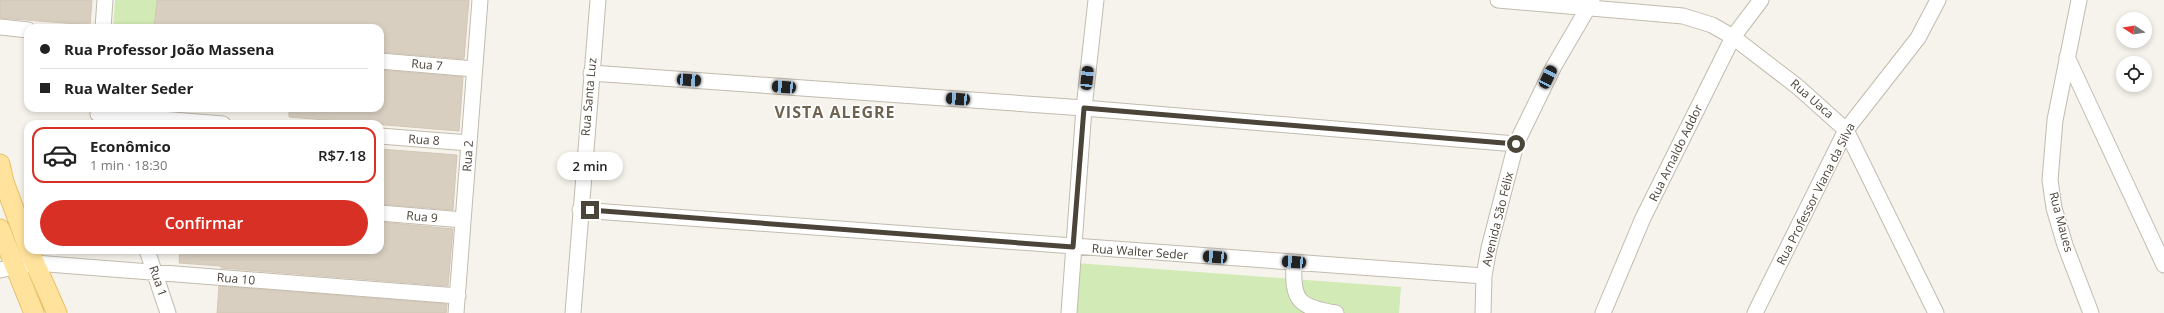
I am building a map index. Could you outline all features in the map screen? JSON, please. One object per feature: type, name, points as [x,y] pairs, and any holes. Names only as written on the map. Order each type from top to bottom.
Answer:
[{"type":"main road","points":[[0,164],[4,182],[24,235]]},
{"type":"main road","points":[[0,229],[7,269],[34,313]]},
{"type":"main road","points":[[31,254],[57,313]]},
{"type":"street","points":[[103,24],[105,0]]},
{"type":"street","name":"Rua 2","points":[[456,313],[480,0]]},
{"type":"street","name":"Rua Santa Luz","points":[[573,313],[580,210],[598,0]]},
{"type":"street","points":[[1069,313],[1084,108],[1096,0]]},
{"type":"street","name":"Rua Uaca","points":[[1498,0],[1590,4],[1682,16],[1712,25],[1733,37],[1798,87],[1846,130],[1936,313]]},
{"type":"street","name":"Rua Arnaldo Addor","points":[[1603,313],[1643,218],[1733,37],[1761,0]]},
{"type":"street","name":"Rua Professor Viana da Silva","points":[[1755,313],[1846,130],[1918,38],[1938,0]]},
{"type":"street","name":"Rua Maues","points":[[2079,0],[2055,120],[2050,180],[2054,208],[2065,245],[2091,313]]},
{"type":"street","name":"Avenida São Félix","points":[[1483,313],[1484,276],[1493,233],[1516,144],[1554,66],[1590,4]]},
{"type":"street","points":[[0,27],[24,30]]},
{"type":"street","points":[[2067,57],[2164,265]]},
{"type":"street","name":"Rua 7","points":[[384,61],[474,69]]},
{"type":"street","points":[[591,73],[1084,108],[1516,144]]},
{"type":"street","points":[[100,115],[168,120]]},
{"type":"street","name":"Rua 8","points":[[384,136],[469,143]]},
{"type":"street","name":"Rua Walter Seder","points":[[580,210],[1484,276]]},
{"type":"street","name":"Rua 9","points":[[384,213],[463,220]]},
{"type":"street","name":"Rua 10","points":[[7,269],[30,254]]},
{"type":"street","name":"Rua 10","points":[[37,254],[154,272],[458,296]]},
{"type":"street","name":"Rua 1","points":[[147,254],[168,313]]},
{"type":"street","points":[[1294,262],[1293,284],[1296,296],[1305,305],[1316,310],[1336,313]]},
{"type":"green space","points":[[115,0],[157,0],[154,24],[113,24]]},
{"type":"green space","points":[[1076,263],[1401,287],[1399,313],[1073,313]]},
{"type":"building","points":[[0,0],[92,0],[90,24],[0,18]]},
{"type":"building","points":[[157,0],[469,0],[464,59],[384,52],[384,24],[154,24]]},
{"type":"building","points":[[384,70],[463,77],[459,131],[384,125],[384,120],[325,120],[289,117],[289,112],[384,112]]},
{"type":"building","points":[[384,149],[457,155],[453,210],[384,204]]},
{"type":"building","points":[[384,222],[453,229],[448,286],[221,268],[221,266],[179,263],[180,254],[384,254]]},
{"type":"building","points":[[219,286],[447,304],[446,313],[217,313]]},
{"type":"district","name":"VISTA ALEGRE","points":[[835,112]]},
{"type":"route","points":[[590,210],[1073,247],[1084,108],[1516,144]]}]
